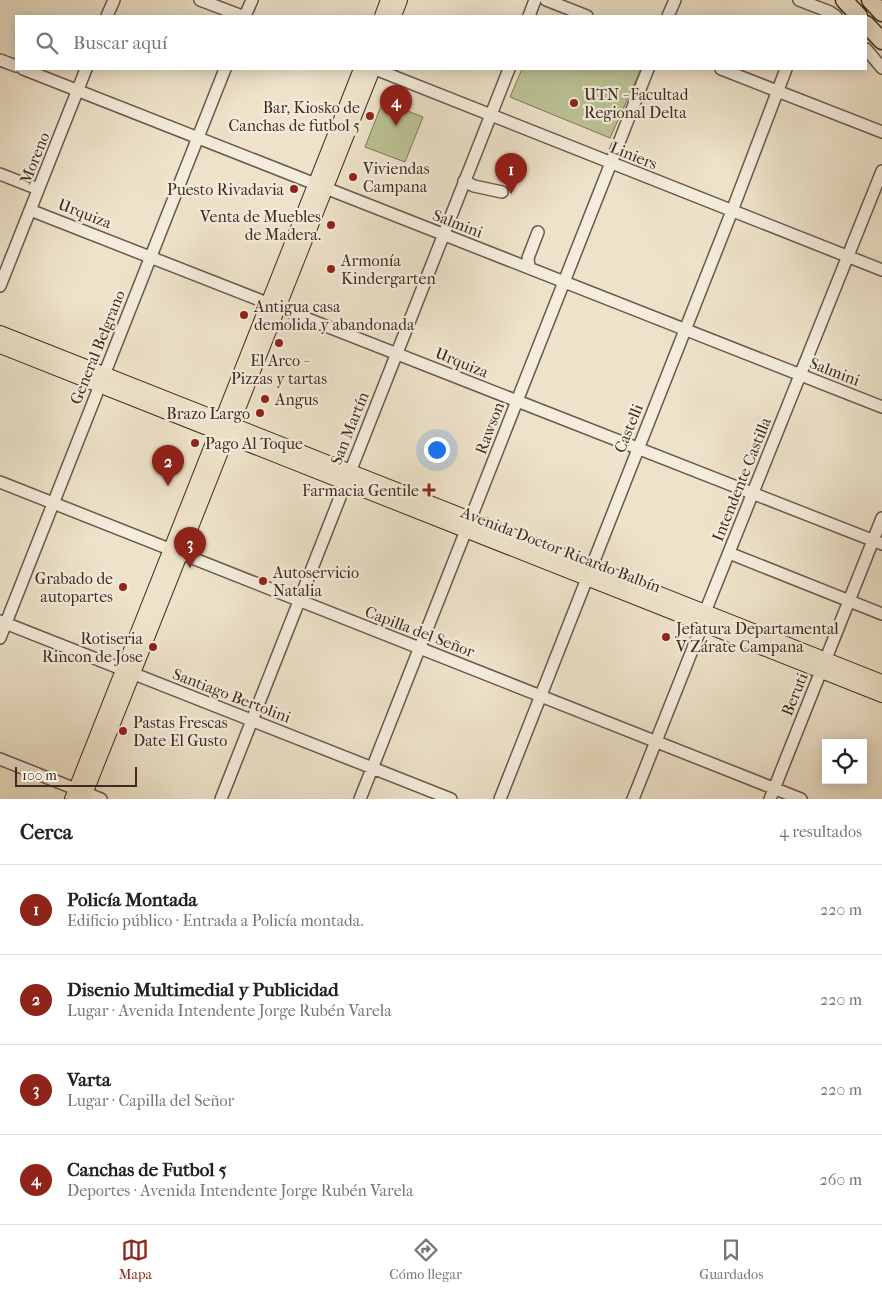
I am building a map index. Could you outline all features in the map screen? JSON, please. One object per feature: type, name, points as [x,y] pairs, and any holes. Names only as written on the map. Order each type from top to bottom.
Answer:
[{"type":"highway","points":[[844,0],[858,15]]},
{"type":"highway","points":[[870,0],[882,13]]},
{"type":"highway","points":[[867,25],[882,41]]},
{"type":"main road","points":[[382,15],[388,0]]},
{"type":"main road","points":[[394,15],[400,0]]},
{"type":"main road","points":[[321,186],[361,70]]},
{"type":"main road","points":[[79,795],[321,186],[374,70]]},
{"type":"main road","points":[[0,333],[102,379]]},
{"type":"main road","points":[[0,346],[102,379]]},
{"type":"main road","name":"Avenida Doctor Ricardo Balbín","points":[[102,379],[823,665],[882,695]]},
{"type":"main road","name":"Avenida Doctor Ricardo Balbín","points":[[823,665],[882,682]]},
{"type":"street","points":[[107,15],[114,0]]},
{"type":"street","points":[[200,0],[241,15]]},
{"type":"street","points":[[244,15],[252,0]]},
{"type":"street","points":[[529,15],[535,0]]},
{"type":"street","points":[[546,0],[584,15]]},
{"type":"street","points":[[668,15],[674,0]]},
{"type":"street","points":[[806,15],[804,2],[834,15]]},
{"type":"street","points":[[867,50],[882,68]]},
{"type":"street","points":[[0,60],[15,66]]},
{"type":"street","name":"Salmini","points":[[26,70],[882,406]]},
{"type":"street","name":"Moreno","points":[[0,286],[86,70]]},
{"type":"street","name":"General Belgrano","points":[[0,638],[3,622],[53,503],[225,70]]},
{"type":"street","name":"Liniers","points":[[377,70],[491,114],[610,164],[882,270]]},
{"type":"street","name":"San Martín","points":[[221,799],[508,70]]},
{"type":"street","name":"Rawson","points":[[360,799],[648,70]]},
{"type":"street","points":[[723,70],[882,132]]},
{"type":"street","name":"Castelli","points":[[500,799],[732,211],[786,70]]},
{"type":"street","name":"Intendente Castilla","points":[[633,799],[752,494],[882,171]]},
{"type":"street","name":"Urquiza","points":[[0,174],[38,189]]},
{"type":"street","points":[[464,182],[502,192]]},
{"type":"street","name":"Urquiza","points":[[30,210],[274,304],[396,354],[877,542]]},
{"type":"street","points":[[529,268],[528,258],[538,232]]},
{"type":"street","name":"Capilla del Señor","points":[[0,482],[656,742],[773,794],[801,799]]},
{"type":"street","name":"Beruti","points":[[773,794],[849,601],[877,542],[882,518]]},
{"type":"street","points":[[729,553],[882,614]]},
{"type":"street","name":"Santiago Bertolini","points":[[3,622],[451,799]]},
{"type":"street","points":[[0,759],[79,795],[101,799]]},
{"type":"green space","name":"UTN - Facultad Regional Delta","points":[[522,70],[641,70],[610,138],[510,97]]},
{"type":"green space","points":[[383,101],[423,117],[405,162],[365,147]]},
{"type":"place","name":"UTN - Facultad Regional Delta","points":[[574,103]]},
{"type":"place","name":"Bar, Kiosko de Canchas de futbol 5","points":[[370,116]]},
{"type":"place","name":"Canchas de Futbol 5","points":[[396,126]]},
{"type":"place","name":"Viviendas Campana","points":[[353,177]]},
{"type":"place","name":"Puesto Rivadavia","points":[[294,189]]},
{"type":"place","name":"Policía Montada","points":[[511,194]]},
{"type":"place","name":"Venta de Muebles de Madera.","points":[[331,225]]},
{"type":"place","name":"Armonía Kindergarten","points":[[331,269]]},
{"type":"place","name":"Antigua casa demolida y abandonada","points":[[244,315]]},
{"type":"place","name":"El Arco - Pizzas y tartas","points":[[279,343]]},
{"type":"place","name":"Angus","points":[[265,399]]},
{"type":"place","name":"Brazo Largo","points":[[260,413]]},
{"type":"place","name":"Pago Al Toque","points":[[195,443]]},
{"type":"place","name":"Disenio Multimedial y Publicidad","points":[[168,486]]},
{"type":"place","name":"Farmacia Gentile","points":[[429,490]]},
{"type":"place","name":"Varta","points":[[190,568]]},
{"type":"place","name":"Autoservicio Natalia","points":[[263,581]]},
{"type":"place","name":"Grabado de autopartes","points":[[123,587]]},
{"type":"place","name":"Jefatura Departamental V Zárate Campana","points":[[666,637]]},
{"type":"place","name":"Rotiseria Rincon de Jose","points":[[153,647]]},
{"type":"place","name":"Pastas Frescas Date El Gusto","points":[[123,731]]}]
